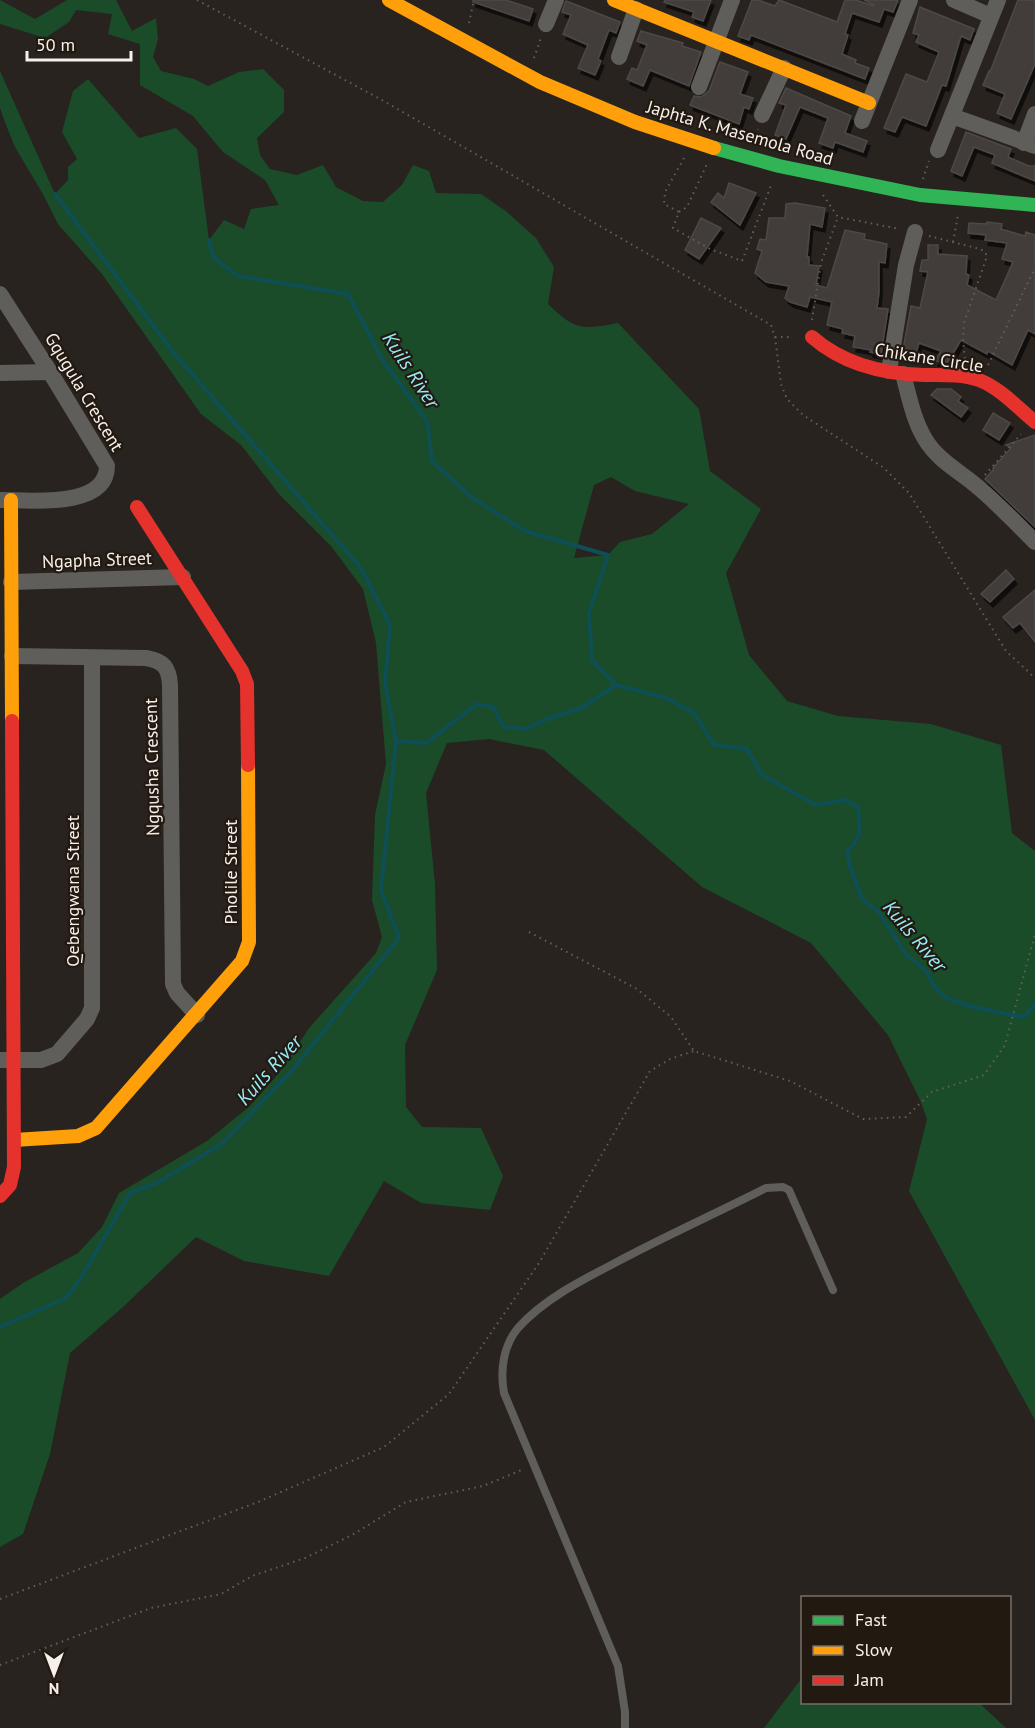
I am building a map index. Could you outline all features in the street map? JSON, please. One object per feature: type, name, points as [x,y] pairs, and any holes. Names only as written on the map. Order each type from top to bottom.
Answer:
[{"type":"street","name":"Japhta K. Masemola Road","points":[[389,0],[540,82],[634,122],[690,141],[779,166],[866,185],[920,195],[1035,205]]},
{"type":"street","points":[[546,24],[556,0]]},
{"type":"street","points":[[614,0],[869,102]]},
{"type":"street","points":[[699,87],[732,0]]},
{"type":"street","points":[[862,121],[910,0]]},
{"type":"street","points":[[954,0],[991,16]]},
{"type":"street","points":[[938,150],[998,0]]},
{"type":"street","points":[[619,57],[636,9]]},
{"type":"street","points":[[762,115],[784,68]]},
{"type":"street","points":[[952,116],[1029,145],[1035,114]]},
{"type":"street","points":[[915,232],[906,265],[896,373],[925,439],[938,456],[977,486],[1035,542]]},
{"type":"street","name":"Gqugula Crescent","points":[[0,294],[105,460],[107,472],[97,488],[83,495],[64,499],[5,500]]},
{"type":"street","name":"Chikane Circle","points":[[812,337],[836,357],[896,373],[961,377],[981,381],[1033,421]]},
{"type":"street","points":[[0,373],[50,372]]},
{"type":"street","points":[[0,1196],[12,1180],[14,1140],[7,1060],[12,656],[5,500]]},
{"type":"street","name":"Pholile Street","points":[[14,1140],[78,1136],[90,1132],[101,1124],[242,961],[249,942],[248,690],[242,671],[138,507]]},
{"type":"street","name":"Ngapha Street","points":[[8,589],[183,577]]},
{"type":"street","name":"Ngqusha Crescent","points":[[12,656],[156,660],[165,665],[169,675],[173,984],[177,993],[197,1015]]},
{"type":"street","name":"Qebengwana Street","points":[[7,1060],[41,1060],[57,1054],[87,1019],[92,1008],[92,658]]},
{"type":"lane","points":[[625,1728],[618,1666],[504,1393],[501,1378],[503,1357],[516,1330],[552,1299],[634,1252],[765,1188],[783,1187],[789,1190],[833,1290]]},
{"type":"path","points":[[197,0],[382,100],[771,325],[775,337],[781,384],[787,399],[803,415],[884,468],[909,493],[1006,651],[1035,678]]},
{"type":"path","points":[[468,27],[474,0]]},
{"type":"path","points":[[532,63],[546,24]]},
{"type":"path","points":[[922,180],[929,161],[938,150]]},
{"type":"path","points":[[679,212],[664,204],[666,192],[684,156]]},
{"type":"path","points":[[710,157],[687,207],[679,212],[673,228],[710,249],[742,261],[772,182]]},
{"type":"path","points":[[822,187],[823,194],[838,217],[915,232],[985,252],[987,256],[964,323],[963,340],[966,356],[961,377]]},
{"type":"path","points":[[953,242],[959,211]]},
{"type":"path","points":[[812,316],[821,262],[838,217]]},
{"type":"path","points":[[981,381],[1035,268]]},
{"type":"path","points":[[977,486],[1033,421]]},
{"type":"path","points":[[529,932],[637,989],[671,1017],[694,1051]]},
{"type":"path","points":[[0,1599],[258,1502],[384,1446],[449,1394],[539,1263],[650,1071],[670,1059],[694,1051],[790,1081],[863,1119],[906,1117],[932,1092],[984,1075],[1005,1045],[1035,934]]},
{"type":"path","points":[[0,1665],[151,1608],[221,1594],[252,1576],[304,1558],[352,1535],[406,1502],[483,1486],[534,1464]]},
{"type":"green space","points":[[0,0],[35,19],[67,0],[116,0],[132,31],[156,18],[158,39],[153,57],[161,71],[194,79],[208,86],[239,72],[263,69],[284,90],[284,112],[257,138],[260,155],[270,169],[297,175],[323,165],[336,187],[363,201],[383,202],[402,185],[413,165],[429,171],[436,193],[481,194],[507,212],[536,238],[554,267],[548,304],[565,319],[579,326],[595,327],[618,323],[699,409],[710,471],[761,509],[726,573],[749,655],[787,701],[838,716],[931,724],[1001,745],[1012,833],[1035,851],[1035,1420],[909,1191],[927,1119],[921,1102],[888,1035],[811,943],[702,887],[544,750],[489,739],[447,743],[426,793],[435,884],[437,970],[405,1045],[406,1107],[422,1127],[481,1128],[503,1176],[490,1210],[421,1203],[384,1181],[329,1276],[244,1261],[196,1237],[123,1307],[70,1353],[50,1454],[23,1534],[0,1547],[0,1299],[23,1283],[78,1253],[102,1227],[119,1193],[207,1141],[250,1106],[279,1073],[310,1027],[376,953],[382,937],[372,900],[375,815],[386,764],[376,643],[363,589],[331,546],[279,494],[241,445],[201,414],[102,274],[58,224],[15,147],[6,125],[0,108],[0,71],[55,194],[68,180],[68,167],[77,159],[62,132],[73,91],[88,79],[139,138],[176,128],[197,149],[209,240],[224,220],[244,229],[251,209],[279,205],[265,180],[223,152],[193,116],[140,85],[140,44],[108,34],[112,14],[76,10],[69,22],[45,38],[0,24]],"holes":[[[611,477],[635,491],[689,504],[652,534],[620,542],[608,555],[574,558],[594,485]]]},
{"type":"green space","points":[[801,1679],[801,1704],[980,1704],[1006,1728],[764,1728]]},
{"type":"building","points":[[473,0],[506,0],[533,9],[529,21],[473,2]]},
{"type":"building","points":[[665,0],[711,0],[703,21],[692,17],[694,12],[664,2]]},
{"type":"building","points":[[752,0],[775,6],[779,0],[837,22],[845,0],[856,0],[873,6],[864,0],[898,0],[893,12],[884,9],[879,22],[852,13],[845,34],[848,35],[842,54],[856,60],[855,63],[869,68],[865,79],[751,35],[749,40],[738,36]]},
{"type":"building","points":[[1018,0],[1035,0],[1035,64],[1011,119],[997,113],[1005,94],[983,85]]},
{"type":"building","points":[[566,1],[620,22],[616,33],[609,30],[598,59],[601,61],[595,75],[578,68],[588,45],[563,34],[571,15],[562,12]]},
{"type":"building","points":[[920,7],[974,29],[970,40],[961,36],[946,86],[942,85],[926,126],[902,117],[895,132],[884,128],[906,74],[927,82],[939,52],[916,42],[919,35],[913,33]]},
{"type":"building","points":[[641,31],[683,43],[682,46],[701,52],[689,86],[650,70],[643,86],[627,79],[632,68],[637,70],[647,45],[637,41]]},
{"type":"building","points":[[720,62],[748,72],[740,94],[753,98],[749,109],[744,107],[739,124],[690,105],[694,96],[701,97],[709,91]]},
{"type":"building","points":[[786,88],[851,116],[845,133],[867,141],[863,152],[835,142],[833,148],[819,143],[828,118],[800,107],[786,139],[775,135],[786,105],[779,103]]},
{"type":"building","points":[[966,132],[1011,149],[1008,157],[1029,166],[1035,166],[1035,181],[992,163],[995,155],[974,147],[962,176],[951,171]]},
{"type":"building","points":[[729,183],[756,193],[740,225],[711,202],[718,193],[724,198]]},
{"type":"building","points":[[795,203],[825,208],[822,227],[810,224],[807,257],[809,257],[809,265],[819,266],[816,285],[827,288],[845,230],[865,234],[864,239],[887,244],[885,263],[879,262],[877,308],[888,309],[881,355],[870,352],[871,350],[853,347],[855,336],[842,333],[843,329],[827,325],[832,302],[810,297],[807,307],[790,302],[785,298],[789,286],[766,282],[755,273],[762,251],[757,249],[760,239],[766,240],[769,218],[785,218],[786,204]]},
{"type":"building","points":[[701,218],[721,228],[699,259],[685,250]]},
{"type":"building","points":[[987,222],[1002,224],[1001,229],[1025,236],[1026,232],[1035,235],[1035,334],[1028,330],[1012,365],[988,351],[987,354],[961,340],[948,362],[935,361],[941,351],[919,343],[914,359],[902,355],[911,306],[920,308],[928,272],[920,271],[922,260],[928,260],[928,245],[938,245],[938,254],[967,256],[966,274],[969,275],[967,285],[996,300],[1013,262],[1002,259],[1007,243],[985,240],[986,235],[968,233],[969,223],[987,224]]},
{"type":"building","points":[[937,389],[951,389],[961,397],[958,401],[968,408],[961,417],[931,395]]},
{"type":"building","points":[[993,413],[1010,423],[999,440],[983,430]]},
{"type":"building","points":[[1035,435],[1035,527],[985,479],[1011,448],[1006,445]]},
{"type":"building","points":[[1006,570],[1014,579],[990,602],[981,594]]},
{"type":"building","points":[[1035,590],[1035,642],[1020,623],[1013,628],[1003,617]]},
{"type":"waterway","name":"Kuils River","points":[[0,1327],[66,1298],[81,1278],[130,1193],[157,1183],[223,1143],[294,1068],[399,938],[381,890],[396,741],[385,683],[390,625],[361,568],[173,352],[55,194]]},
{"type":"waterway","name":"Kuils River","points":[[209,240],[213,257],[238,276],[348,294],[383,361],[427,421],[432,461],[471,497],[525,531],[608,555],[589,613],[592,660],[616,685],[666,698],[694,713],[714,745],[747,749],[762,775],[816,805],[845,800],[858,807],[858,836],[847,851],[862,899],[878,911],[905,953],[927,972],[934,986],[946,998],[973,1007],[1022,1017],[1035,1004]]},
{"type":"waterway","name":"Kuils River","points":[[396,741],[426,743],[477,704],[493,707],[504,727],[526,729],[544,720],[581,708],[616,685]]},
{"type":"traffic: fast","points":[[714,148],[779,166],[920,195],[1035,205]]},
{"type":"traffic: slow","points":[[389,0],[540,82],[635,122],[714,148]]},
{"type":"traffic: slow","points":[[614,0],[869,103]]},
{"type":"traffic: slow","points":[[11,500],[12,721]]},
{"type":"traffic: slow","points":[[14,1140],[78,1136],[96,1128],[242,961],[249,942],[248,765]]},
{"type":"traffic: jam","points":[[812,337],[837,355],[879,370],[894,373],[959,376],[979,380],[1001,393],[1035,422]]},
{"type":"traffic: jam","points":[[137,507],[242,671],[247,684],[248,765]]},
{"type":"traffic: jam","points":[[0,1196],[10,1185],[14,1167],[12,721]]}]
